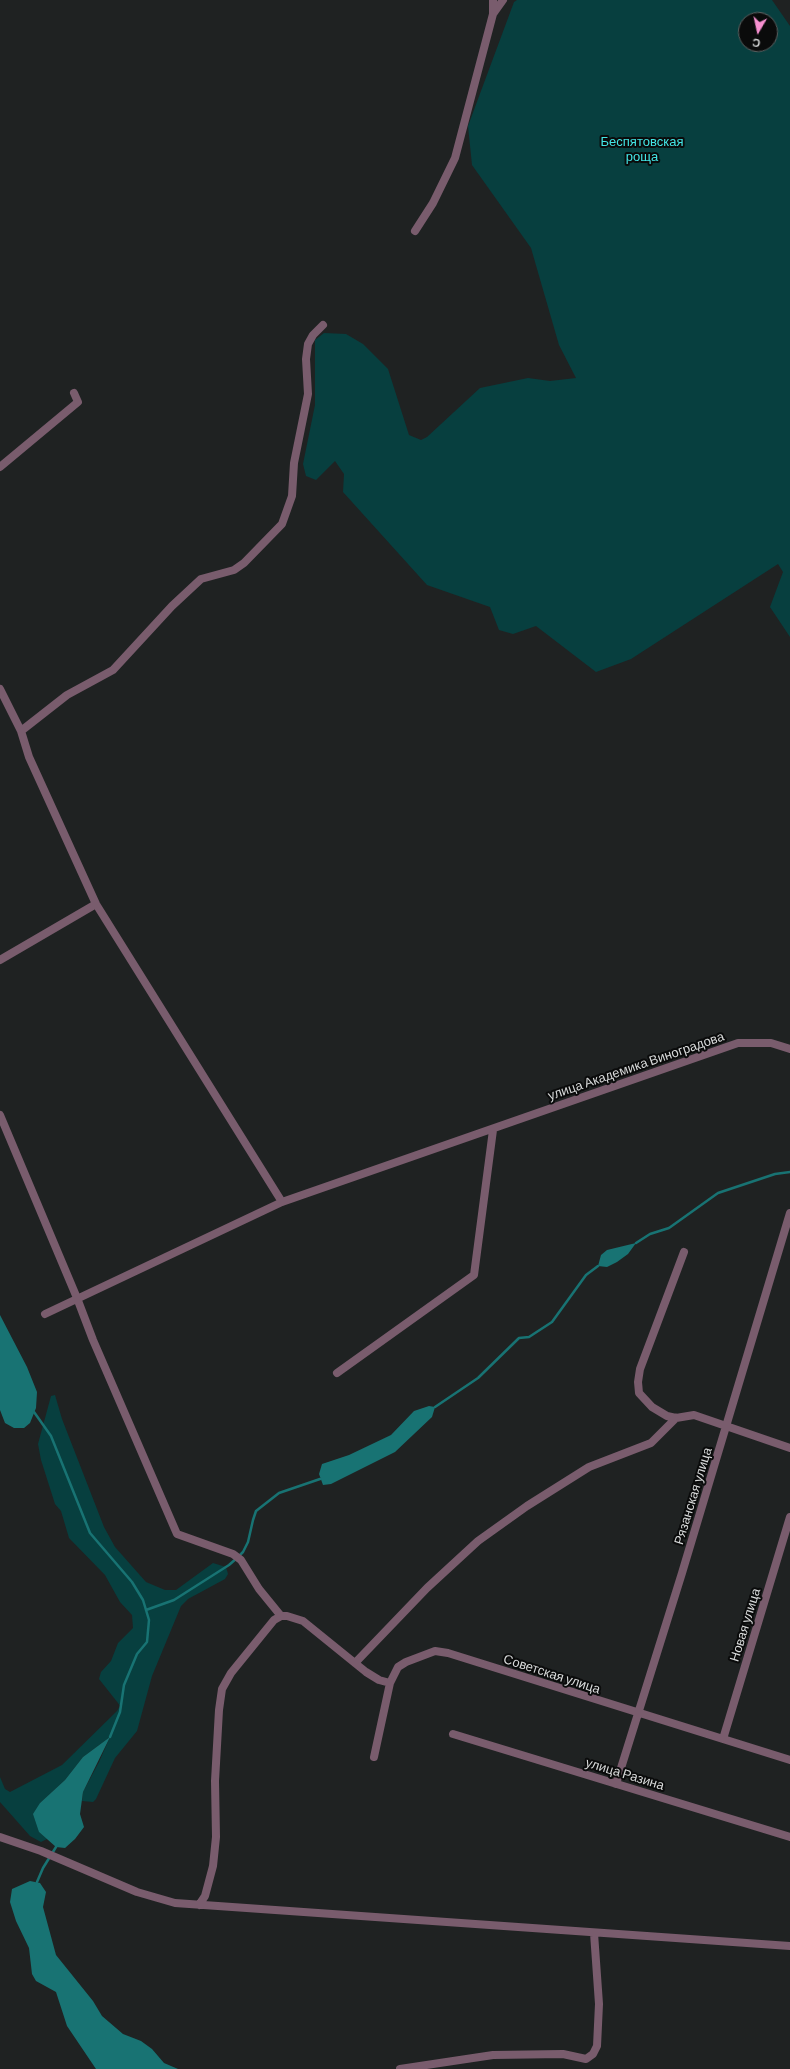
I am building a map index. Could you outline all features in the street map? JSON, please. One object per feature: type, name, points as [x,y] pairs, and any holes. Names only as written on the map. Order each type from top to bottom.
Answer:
[{"type":"street","points":[[415,231],[433,203],[455,158],[493,14],[493,0]]},
{"type":"street","points":[[493,14],[504,0]]},
{"type":"street","points":[[21,731],[66,695],[113,670],[172,606],[201,580],[234,570],[282,524],[292,496],[294,463],[308,394],[306,360],[308,344],[313,335],[323,325]]},
{"type":"street","points":[[0,467],[78,402],[74,393]]},
{"type":"street","points":[[0,689],[21,731],[29,757],[96,904],[282,1202]]},
{"type":"street","points":[[0,960],[96,904]]},
{"type":"street","name":"улица Академика Виноградова","points":[[45,1314],[282,1202],[493,1130],[738,1043],[771,1042],[790,1049]]},
{"type":"street","points":[[0,1115],[77,1298],[93,1340],[177,1534],[233,1554],[241,1560],[259,1589],[281,1616],[303,1621],[355,1663],[379,1680],[390,1683]]},
{"type":"street","points":[[337,1373],[474,1275],[493,1130]]},
{"type":"street","name":"Рязанская улица","points":[[616,1784],[682,1573],[790,1213]]},
{"type":"street","points":[[684,1252],[640,1369],[638,1382],[639,1393],[652,1407],[667,1416],[676,1418],[694,1415],[790,1448]]},
{"type":"street","points":[[355,1663],[427,1588],[478,1541],[527,1506],[589,1467],[650,1443],[676,1418]]},
{"type":"street","name":"Новая улица","points":[[723,1738],[790,1518]]},
{"type":"street","points":[[199,1905],[204,1896],[214,1859],[216,1837],[216,1773],[219,1710],[222,1689],[230,1673],[274,1620],[281,1616]]},
{"type":"street","name":"Советская улица","points":[[374,1757],[390,1683],[398,1667],[406,1662],[434,1651],[448,1653],[790,1760]]},
{"type":"street","name":"улица Разина","points":[[453,1734],[790,1837]]},
{"type":"street","points":[[0,1837],[41,1852],[67,1864],[156,1899],[199,1905],[594,1934],[790,1946]]},
{"type":"street","points":[[400,2069],[493,2055],[563,2054],[586,2058],[593,2054],[597,2046],[599,2004],[594,1934]]},
{"type":"green space","name":"Беспятовская роща","points":[[517,0],[772,0],[790,26],[790,637],[770,607],[783,572],[778,564],[631,659],[596,672],[536,626],[513,634],[499,630],[490,607],[427,585],[343,492],[344,474],[335,461],[316,480],[306,476],[303,464],[315,405],[315,340],[324,333],[346,334],[363,344],[388,369],[409,435],[421,440],[427,437],[480,388],[528,378],[550,381],[576,378],[559,345],[531,248],[472,165],[468,126],[514,2]]},
{"type":"green space","points":[[55,1395],[62,1419],[104,1527],[115,1547],[146,1582],[165,1590],[176,1590],[213,1563],[226,1567],[228,1574],[225,1579],[188,1599],[181,1606],[152,1676],[137,1731],[115,1758],[96,1799],[93,1802],[82,1801],[83,1792],[110,1737],[83,1757],[65,1780],[40,1803],[39,1832],[47,1839],[41,1842],[30,1836],[0,1802],[0,1777],[5,1789],[10,1792],[62,1765],[117,1711],[120,1706],[99,1679],[101,1672],[111,1661],[118,1643],[133,1628],[132,1615],[120,1602],[105,1575],[69,1538],[61,1511],[55,1504],[41,1460],[38,1444],[51,1396]]},
{"type":"shaded area","points":[[636,1243],[628,1254],[617,1262],[607,1267],[598,1266],[601,1255],[607,1250]]},
{"type":"shaded area","points":[[0,1315],[27,1367],[37,1392],[36,1408],[30,1423],[24,1428],[14,1428],[5,1423],[0,1410]]},
{"type":"shaded area","points":[[429,1406],[435,1407],[432,1417],[395,1452],[331,1484],[323,1485],[319,1474],[322,1464],[349,1455],[391,1435],[414,1411]]},
{"type":"shaded area","points":[[110,1737],[83,1792],[80,1814],[84,1827],[75,1839],[65,1848],[56,1847],[39,1832],[33,1814],[40,1803],[65,1780],[83,1757]]},
{"type":"shaded area","points":[[30,1881],[40,1883],[46,1892],[43,1907],[56,1955],[93,2001],[102,2016],[123,2034],[141,2041],[152,2049],[164,2063],[178,2069],[96,2069],[67,2026],[56,1992],[36,1981],[32,1974],[29,1948],[16,1921],[10,1902],[12,1889]]},
{"type":"waterway","points":[[636,1243],[650,1234],[669,1228],[718,1193],[775,1174],[790,1172]]},
{"type":"waterway","points":[[435,1407],[478,1378],[519,1338],[529,1337],[552,1322],[586,1275],[598,1266]]},
{"type":"waterway","points":[[34,1412],[51,1436],[90,1533],[132,1582],[143,1600],[149,1620],[147,1642],[137,1654],[124,1685],[120,1712],[110,1737]]},
{"type":"waterway","points":[[146,1610],[174,1600],[229,1565],[243,1552],[248,1542],[256,1511],[279,1493],[320,1479]]},
{"type":"waterway","points":[[37,1882],[43,1868],[56,1847]]}]
